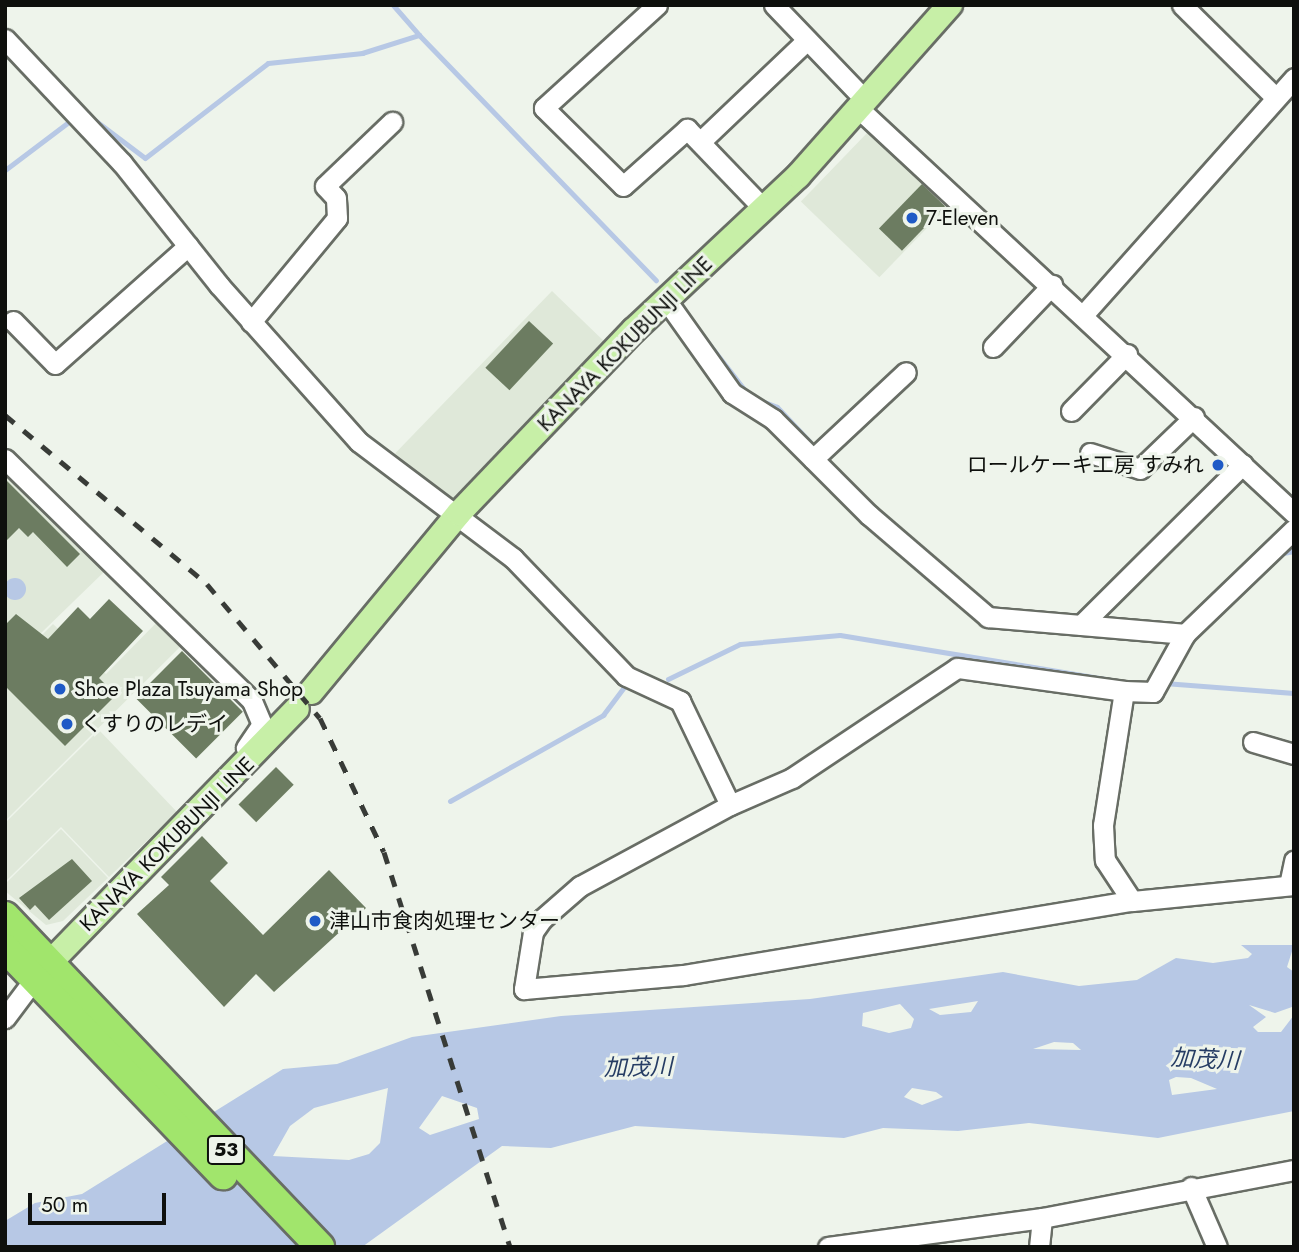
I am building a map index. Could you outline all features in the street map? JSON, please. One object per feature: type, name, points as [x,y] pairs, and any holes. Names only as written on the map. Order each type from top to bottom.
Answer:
[{"type":"highway","name":"53","points":[[5,916],[107,1055],[294,1247]]},
{"type":"highway","name":"53","points":[[5,948],[43,969],[138,1048],[320,1247]]},
{"type":"main road","name":"KANAYA KOKUBUNJI LINE","points":[[43,969],[304,700],[459,513],[666,300],[764,209],[950,5]]},
{"type":"street","points":[[657,5],[544,108],[623,186],[687,129],[764,209]]},
{"type":"street","points":[[774,5],[861,104],[1194,417],[1293,515],[1185,634],[1153,692],[1124,691],[957,668],[792,778],[730,805],[580,886],[551,911],[533,932],[524,989],[683,975],[1132,901],[1291,885],[1294,861]]},
{"type":"street","points":[[1182,5],[1276,97]]},
{"type":"street","points":[[5,39],[122,163],[251,322],[363,446],[459,513],[513,558],[626,676],[680,701],[730,805]]},
{"type":"street","points":[[700,142],[807,40]]},
{"type":"street","points":[[1084,314],[1294,78]]},
{"type":"street","points":[[251,322],[337,218],[336,198],[325,186],[392,122]]},
{"type":"street","points":[[13,321],[55,364],[188,246]]},
{"type":"street","points":[[993,346],[1052,285]]},
{"type":"street","points":[[666,300],[732,393],[773,419],[813,459],[988,617],[1185,634]]},
{"type":"street","points":[[1071,411],[1127,354]]},
{"type":"street","points":[[813,459],[906,372]]},
{"type":"street","points":[[1090,453],[1100,451],[1133,468],[1147,464],[1194,417]]},
{"type":"street","points":[[5,459],[247,696],[261,718],[254,739],[188,807],[160,850]]},
{"type":"street","points":[[1081,625],[1242,464]]},
{"type":"street","points":[[1124,691],[1103,825],[1105,860],[1132,901]]},
{"type":"street","points":[[1253,742],[1294,754]]},
{"type":"street","points":[[5,1018],[43,969]]},
{"type":"street","points":[[828,1247],[1042,1218],[1191,1187],[1294,1170]]},
{"type":"street","points":[[1191,1187],[1217,1247]]},
{"type":"street","points":[[1039,1247],[1042,1218]]},
{"type":"shaded area","points":[[869,131],[947,207],[879,277],[801,201]]},
{"type":"shaded area","points":[[552,291],[607,344],[450,506],[395,454]]},
{"type":"shaded area","points":[[5,471],[106,570],[5,668]]},
{"type":"shaded area","points":[[159,620],[184,643],[5,821],[5,672],[53,624],[106,674]]},
{"type":"shaded area","points":[[99,730],[177,812],[109,877],[61,827],[5,882],[5,823]]},
{"type":"shaded area","points":[[61,829],[108,878],[63,921],[46,925],[5,891],[5,884]]},
{"type":"water","points":[[15,578],[23,581],[26,589],[23,597],[15,600],[7,597],[4,589],[7,581]]},
{"type":"water","name":"加茂川","points":[[1241,945],[1294,945],[1287,967],[1294,972],[1292,1007],[1275,1013],[1249,1005],[1266,1017],[1253,1027],[1258,1032],[1281,1032],[1294,1015],[1294,1111],[1158,1138],[1029,1123],[958,1131],[883,1128],[844,1138],[635,1126],[551,1148],[502,1146],[362,1247],[5,1247],[5,1221],[35,1203],[82,1194],[283,1069],[337,1064],[412,1037],[561,1016],[810,999],[1003,972],[1079,986],[1137,980],[1176,958],[1213,963],[1248,958],[1252,954]],"holes":[[[978,1001],[971,1012],[940,1015],[929,1009]],[[900,1004],[914,1019],[911,1028],[889,1033],[862,1026],[863,1013]],[[1054,1042],[1073,1043],[1081,1050],[1033,1049]],[[1176,1077],[1191,1078],[1217,1089],[1172,1095],[1169,1080]],[[388,1088],[380,1143],[369,1154],[349,1160],[273,1156],[290,1126],[314,1108]],[[912,1088],[936,1092],[943,1097],[922,1105],[904,1097]],[[442,1096],[477,1108],[479,1119],[430,1135],[419,1128]]]},
{"type":"building","name":"7-Eleven","points":[[922,184],[945,206],[902,251],[879,229]]},
{"type":"building","points":[[529,321],[553,344],[509,390],[485,368]]},
{"type":"building","points":[[5,479],[80,554],[67,567],[33,532],[28,537],[19,528],[5,542]]},
{"type":"building","points":[[109,599],[143,631],[99,678],[116,695],[65,746],[5,686],[5,625],[16,614],[48,639],[78,607],[90,619]]},
{"type":"building","points":[[182,651],[243,712],[196,758],[135,698]]},
{"type":"building","points":[[276,767],[294,785],[256,822],[239,804]]},
{"type":"building","points":[[202,836],[228,863],[210,881],[263,935],[329,870],[366,908],[274,992],[256,974],[224,1007],[137,914],[169,885],[161,877]]},
{"type":"building","points":[[72,859],[92,881],[49,920],[35,905],[30,910],[19,898]]},
{"type":"waterway","points":[[393,5],[419,35]]},
{"type":"waterway","points":[[88,115],[145,158],[268,63],[362,53],[419,35],[656,280]]},
{"type":"waterway","points":[[5,170],[71,120]]},
{"type":"waterway","points":[[702,335],[747,393]]},
{"type":"waterway","points":[[759,400],[777,407],[810,442]]},
{"type":"waterway","points":[[1278,554],[1294,551]]},
{"type":"waterway","points":[[668,679],[740,644],[840,635],[1111,680]]},
{"type":"waterway","points":[[1164,683],[1294,693]]},
{"type":"waterway","points":[[450,801],[603,715],[626,684]]},
{"type":"railway","points":[[5,415],[207,584],[320,718],[384,852],[510,1247]]},
{"type":"place","name":"7-Eleven","points":[[912,218]]},
{"type":"place","name":"ロールケーキ工房 すみれ","points":[[1218,465]]},
{"type":"place","name":"Shoe Plaza Tsuyama Shop","points":[[60,689]]},
{"type":"place","name":"くすりのレデイ","points":[[67,724]]},
{"type":"place","name":"津山市食肉処理センター","points":[[315,921]]}]
